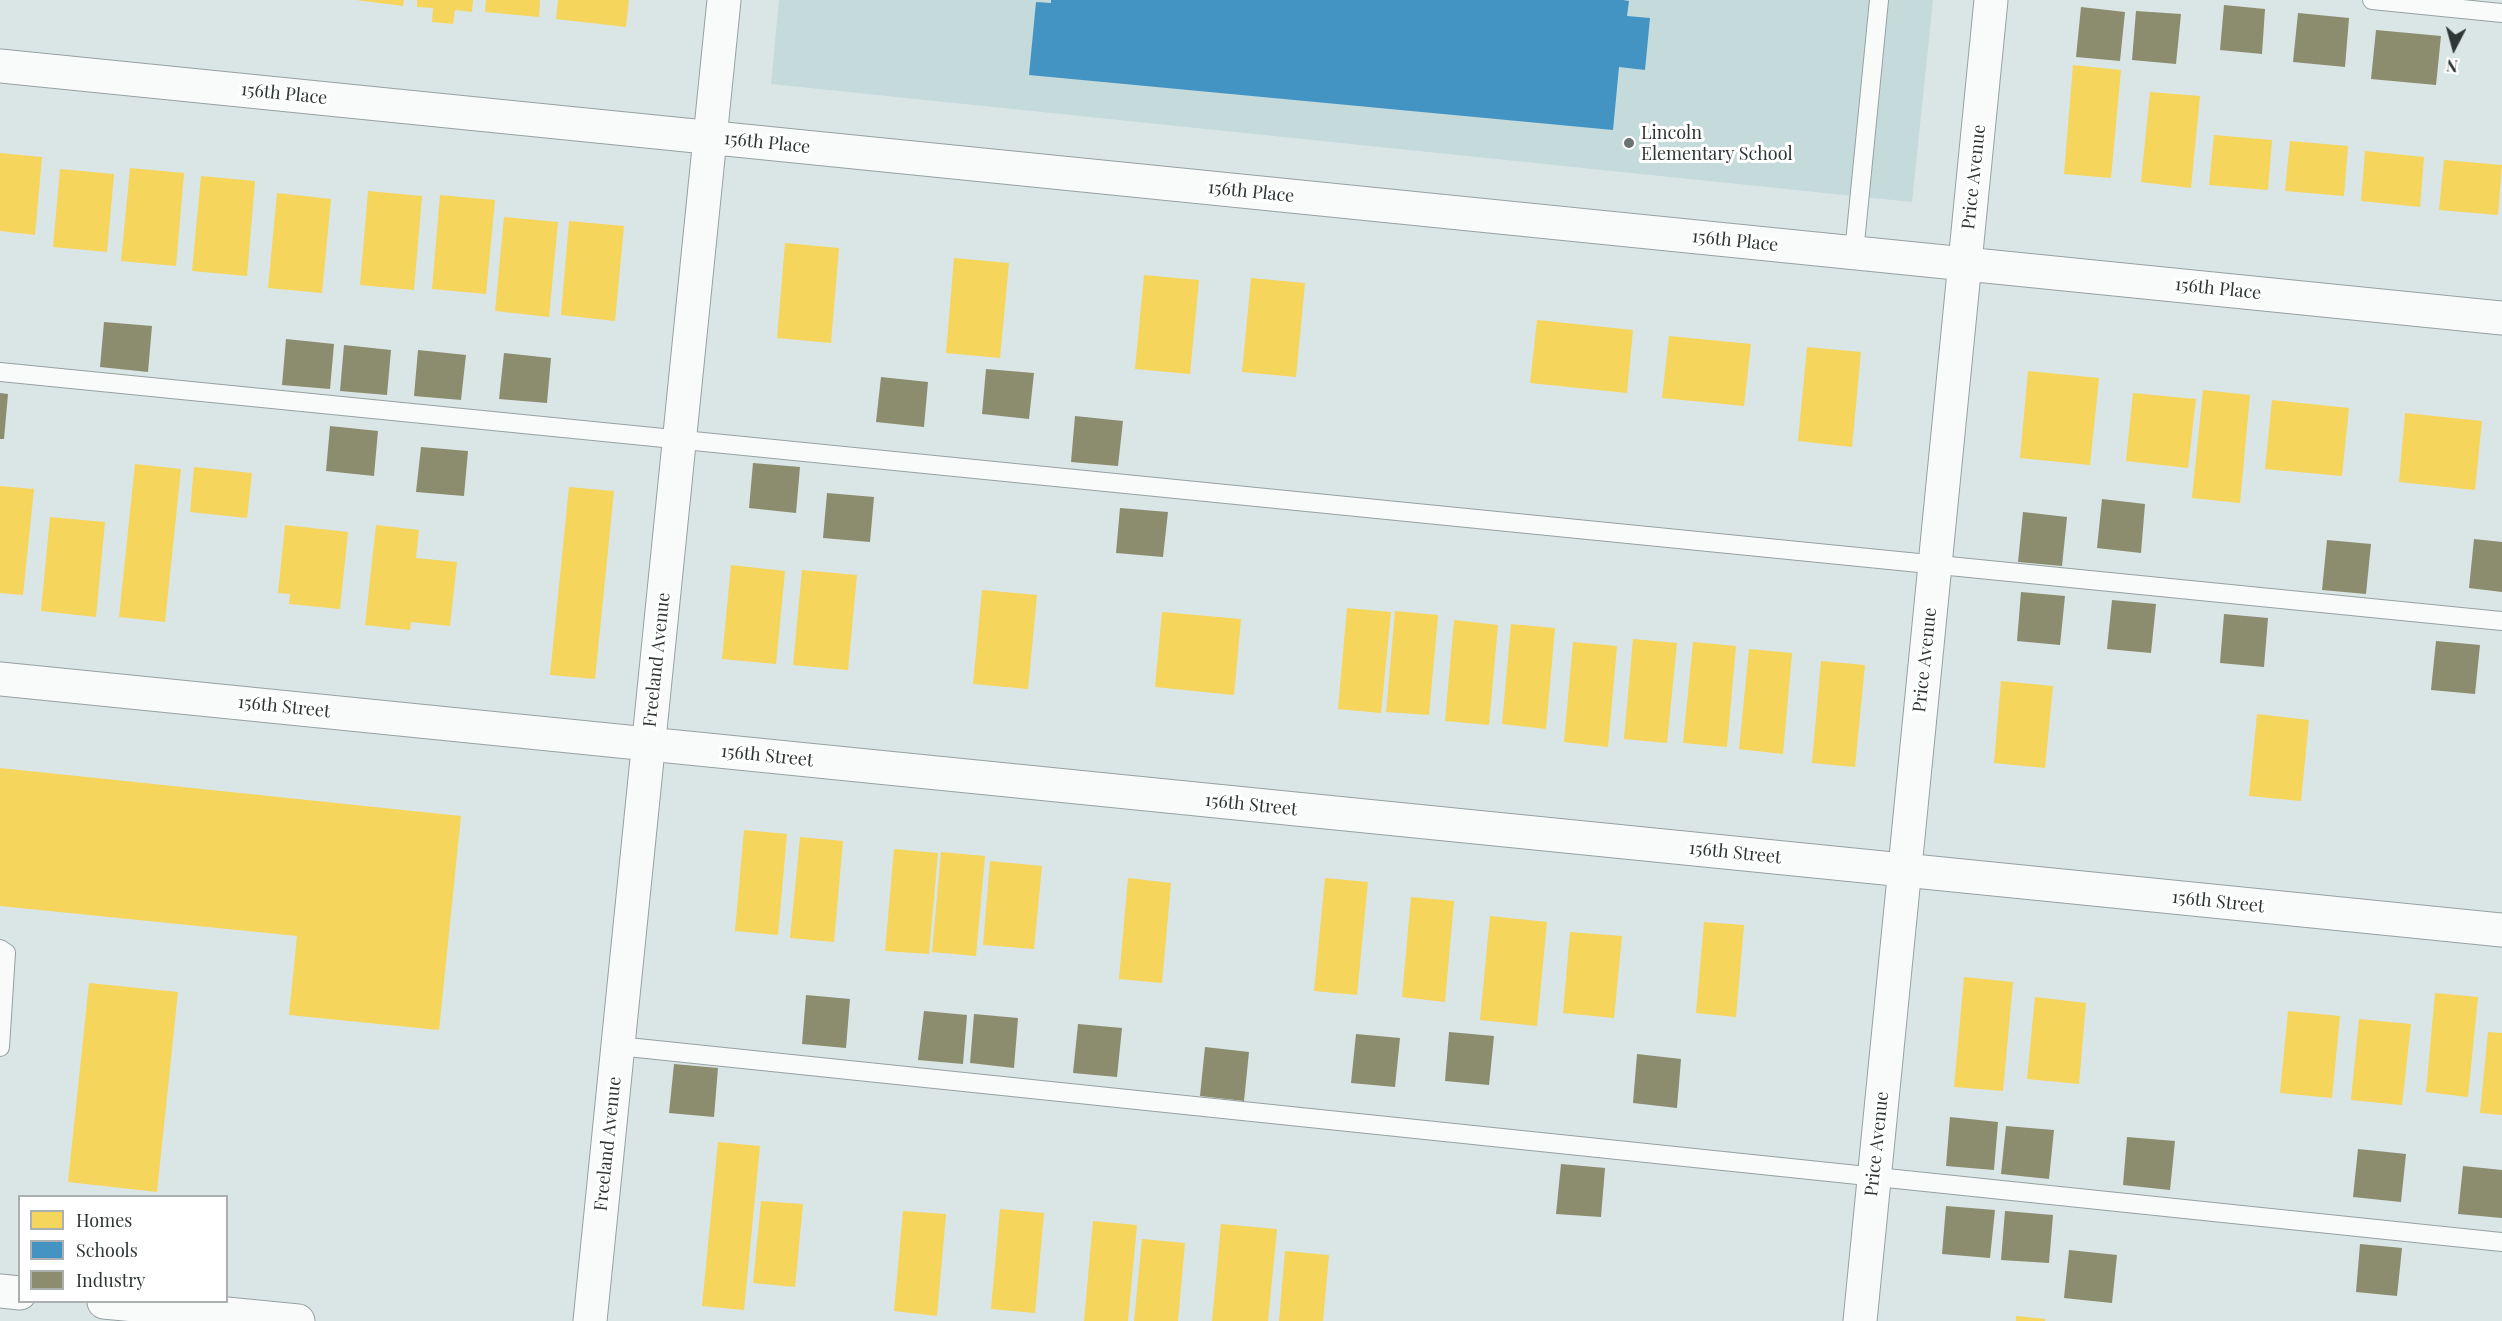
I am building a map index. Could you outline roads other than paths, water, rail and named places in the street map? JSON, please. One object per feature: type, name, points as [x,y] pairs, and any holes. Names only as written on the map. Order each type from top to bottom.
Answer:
[{"type":"street","name":"Freeland Avenue","points":[[590,1321],[724,0]]},
{"type":"street","name":"Price Avenue","points":[[1860,1321],[1991,0]]},
{"type":"street","name":"156th Place","points":[[0,66],[2502,318]]},
{"type":"street","name":"156th Street","points":[[0,679],[2502,930]]},
{"type":"street","points":[[0,1291],[18,1293]]},
{"type":"street","points":[[115,1303],[298,1321]]},
{"type":"lane","points":[[1854,253],[1879,0]]},
{"type":"lane","points":[[2372,0],[2502,13]]},
{"type":"lane","points":[[0,372],[2502,621]]},
{"type":"lane","points":[[0,949],[6,953],[0,1047]]},
{"type":"lane","points":[[618,1046],[2502,1242]]},
{"type":"place","name":"Lincoln Elementary School","points":[[1629,143]]}]
